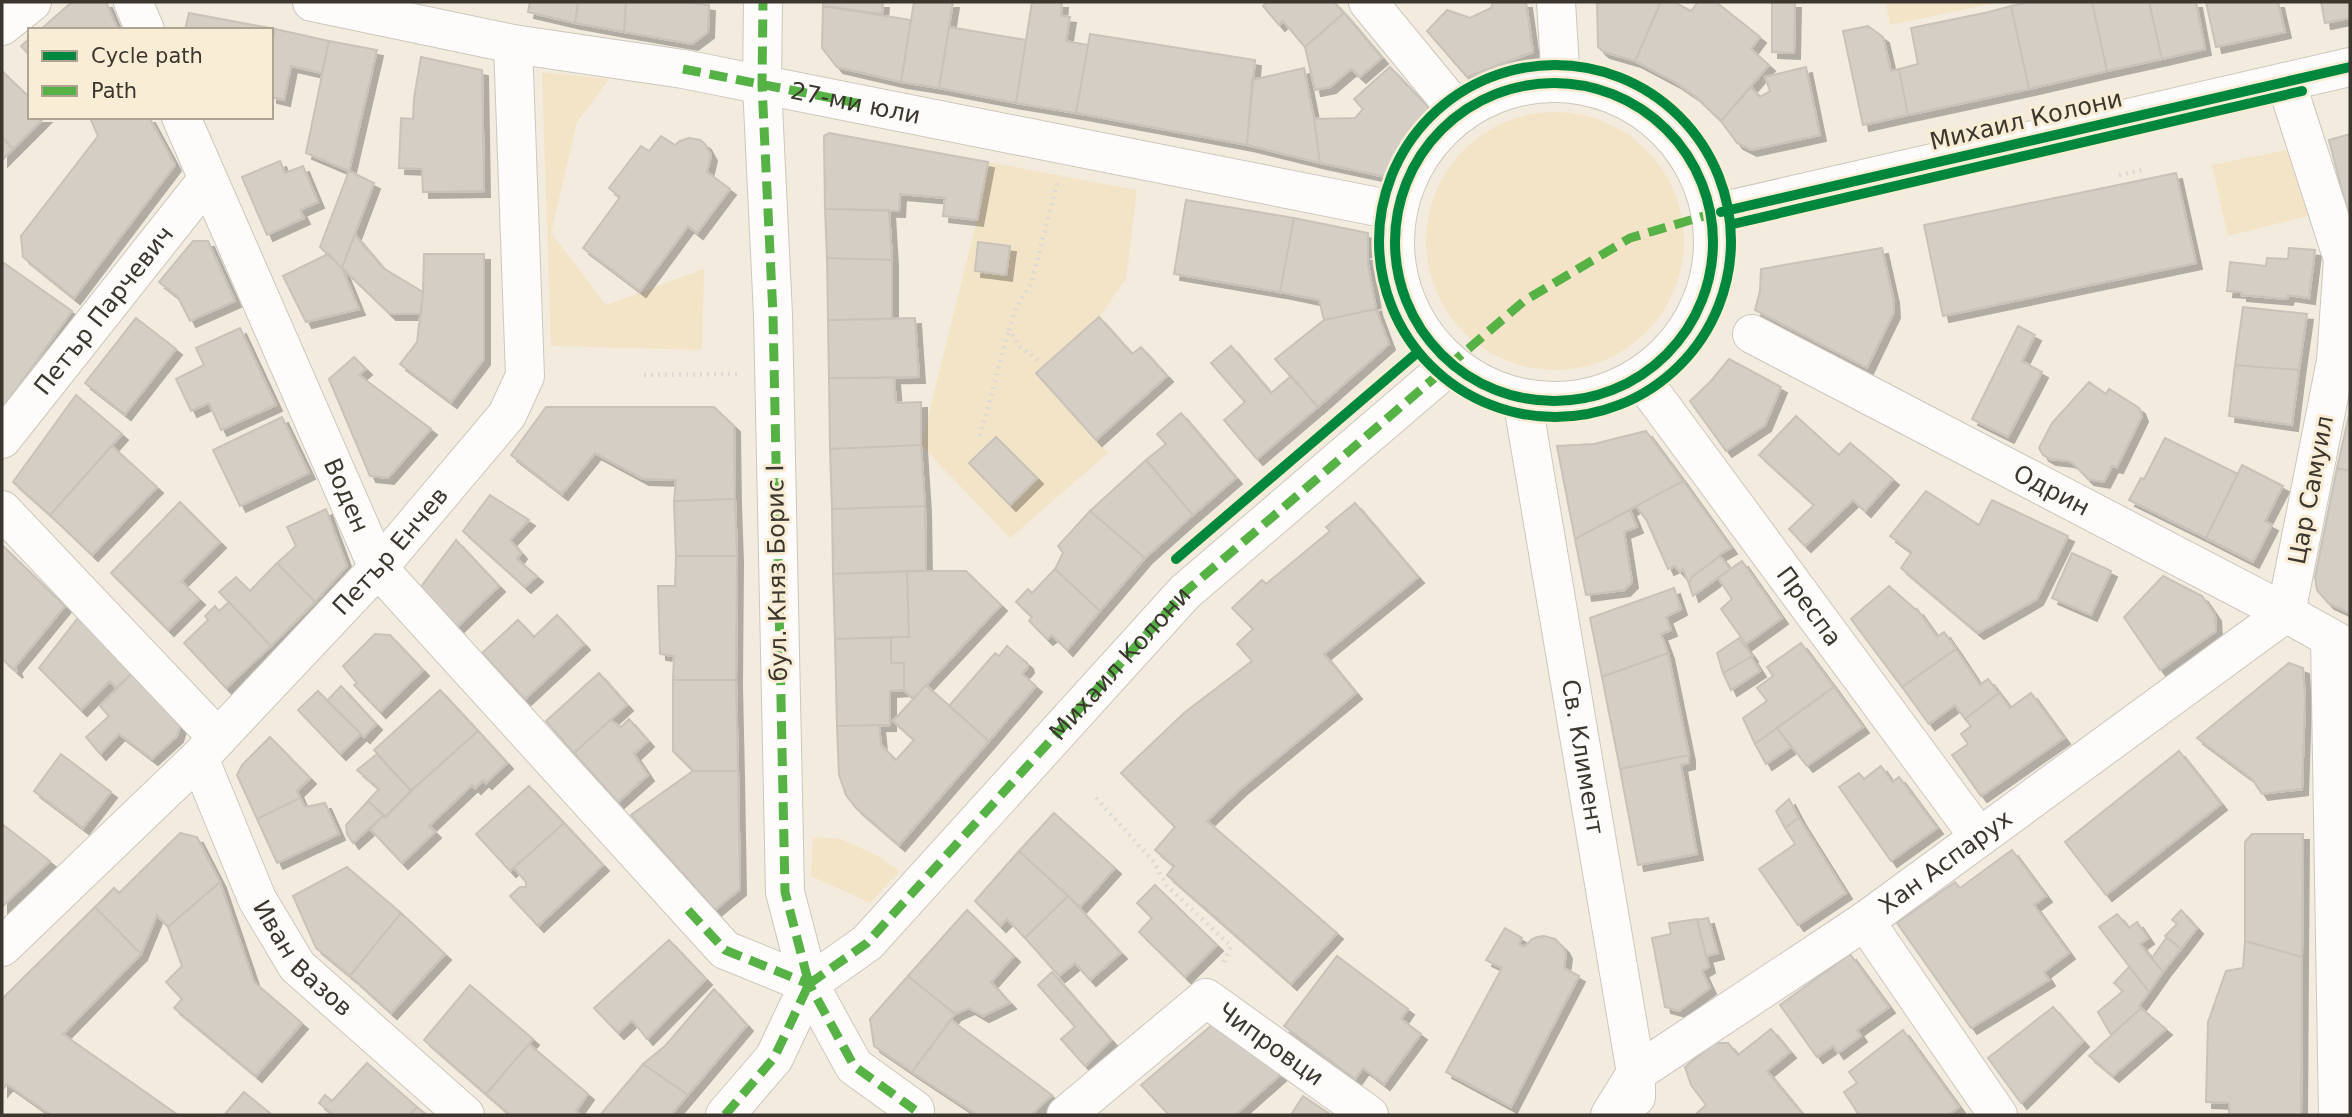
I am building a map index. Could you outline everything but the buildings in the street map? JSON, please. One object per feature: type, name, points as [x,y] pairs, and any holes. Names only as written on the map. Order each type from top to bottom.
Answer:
[{"type":"street","points":[[2,26],[32,2]]},
{"type":"street","points":[[133,2],[144,28]]},
{"type":"street","name":"27-ми юли","points":[[312,2],[513,44],[683,69],[1390,209]]},
{"type":"street","name":"бул. Княз Борис I","points":[[763,2],[762,85],[773,315],[785,892],[810,984],[853,1066],[915,1110]]},
{"type":"street","points":[[1368,2],[1460,114]]},
{"type":"street","points":[[1556,2],[1561,83]]},
{"type":"street","name":"Петър Енчев","points":[[2,947],[209,748],[378,568],[507,415],[525,376],[513,44]]},
{"type":"street","name":"Михаил Колони","points":[[1711,214],[2350,67]]},
{"type":"street","name":"Цар Самуил","points":[[2286,82],[2343,258],[2336,361],[2286,613]]},
{"type":"street","points":[[1561,83],[1591,87],[1621,97],[1647,113],[1670,133],[1689,157],[1703,184],[1711,214],[1713,245],[1711,266],[1700,305],[1675,346],[1640,376],[1603,394],[1563,401],[1522,398],[1485,386],[1451,365],[1430,342],[1411,313],[1399,280],[1390,209],[1431,141],[1460,114],[1491,96],[1525,86],[1561,83]]},
{"type":"street","name":"Воден","points":[[182,119],[206,180],[378,568],[725,950],[810,984]]},
{"type":"street","name":"Петър Парчевич","points":[[2,439],[206,180]]},
{"type":"street","name":"Одрин","points":[[1752,334],[2340,643]]},
{"type":"street","name":"Михаил Колони","points":[[810,984],[867,943],[1185,592],[1451,365]]},
{"type":"street","name":"Преспа","points":[[1640,376],[1979,837]]},
{"type":"street","name":"Св. Климент","points":[[1522,398],[1636,1073],[1635,1115]]},
{"type":"street","name":"Иван Вазов","points":[[2,510],[209,748],[257,899],[296,965],[465,1115]]},
{"type":"street","name":"Хан Аспарух","points":[[1610,1115],[1636,1073],[1865,921],[2286,613]]},
{"type":"street","points":[[2338,1115],[2340,643]]},
{"type":"street","points":[[1865,921],[1998,1115]]},
{"type":"street","points":[[725,1115],[774,1058],[810,984]]},
{"type":"street","points":[[1066,1115],[1206,998]]},
{"type":"street","name":"Чипровци","points":[[1206,998],[1369,1115]]},
{"type":"path","points":[[980,436],[1016,308],[1031,284],[1066,145]]},
{"type":"path","points":[[2119,175],[2142,170]]},
{"type":"path","points":[[1377,266],[1390,209]]},
{"type":"path","points":[[1372,258],[1377,266]]},
{"type":"path","points":[[1710,324],[1719,305]]},
{"type":"path","points":[[1380,309],[1382,315]]},
{"type":"path","points":[[1009,330],[1019,346],[1038,360]]},
{"type":"path","points":[[644,375],[773,374]]},
{"type":"path","points":[[1096,798],[1154,862],[1167,886],[1231,946],[1206,998]]},
{"type":"shaded area","points":[[1886,2],[1999,2],[1890,25]]},
{"type":"shaded area","points":[[542,72],[609,79],[577,122],[551,233],[606,305],[704,269],[702,350],[551,346]]},
{"type":"shaded area","points":[[1542,112],[1568,112],[1605,121],[1627,133],[1655,159],[1675,191],[1682,216],[1682,266],[1675,291],[1663,313],[1637,341],[1605,361],[1593,365],[1568,370],[1542,370],[1505,361],[1483,349],[1455,323],[1435,291],[1431,279],[1426,254],[1426,228],[1435,191],[1447,169],[1473,141],[1505,121],[1517,117]]},
{"type":"shaded area","points":[[2287,150],[2311,215],[2228,236],[2212,165]]},
{"type":"shaded area","points":[[988,162],[1137,190],[1126,279],[1099,317],[1036,373],[1108,453],[1010,538],[921,445],[977,220]]},
{"type":"shaded area","points":[[813,837],[841,839],[876,855],[900,871],[870,903],[811,876]]},
{"type":"marked path","points":[[725,1115],[774,1058],[809,984],[785,892],[773,315],[762,85],[763,2]]},
{"type":"marked path","points":[[683,69],[867,105]]},
{"type":"marked path","points":[[809,984],[867,943],[1185,592],[1524,301],[1630,238],[1711,214]]},
{"type":"marked path","points":[[688,910],[725,950],[809,984],[854,1066],[915,1110]]},
{"type":"cycle path","points":[[1555,65],[1589,68],[1622,78],[1667,105],[1691,129],[1718,174],[1728,207],[1731,241],[1728,275],[1718,308],[1691,353],[1667,377],[1622,404],[1589,414],[1555,417],[1521,414],[1488,404],[1443,377],[1419,353],[1392,308],[1382,275],[1379,241],[1382,207],[1392,174],[1419,129],[1443,105],[1488,78],[1521,68],[1555,65]]},
{"type":"cycle path","points":[[1721,212],[2350,67]]},
{"type":"cycle path","points":[[1554,83],[1585,86],[1629,102],[1655,119],[1677,141],[1694,167],[1706,196],[1713,242],[1710,273],[1694,317],[1677,343],[1655,365],[1629,382],[1600,394],[1554,401],[1523,398],[1479,382],[1453,365],[1431,343],[1414,317],[1402,288],[1395,242],[1398,211],[1414,167],[1431,141],[1453,119],[1479,102],[1508,90],[1554,83]]},
{"type":"cycle path","points":[[1733,224],[2302,91]]},
{"type":"cycle path","points":[[1176,559],[1418,352]]}]
